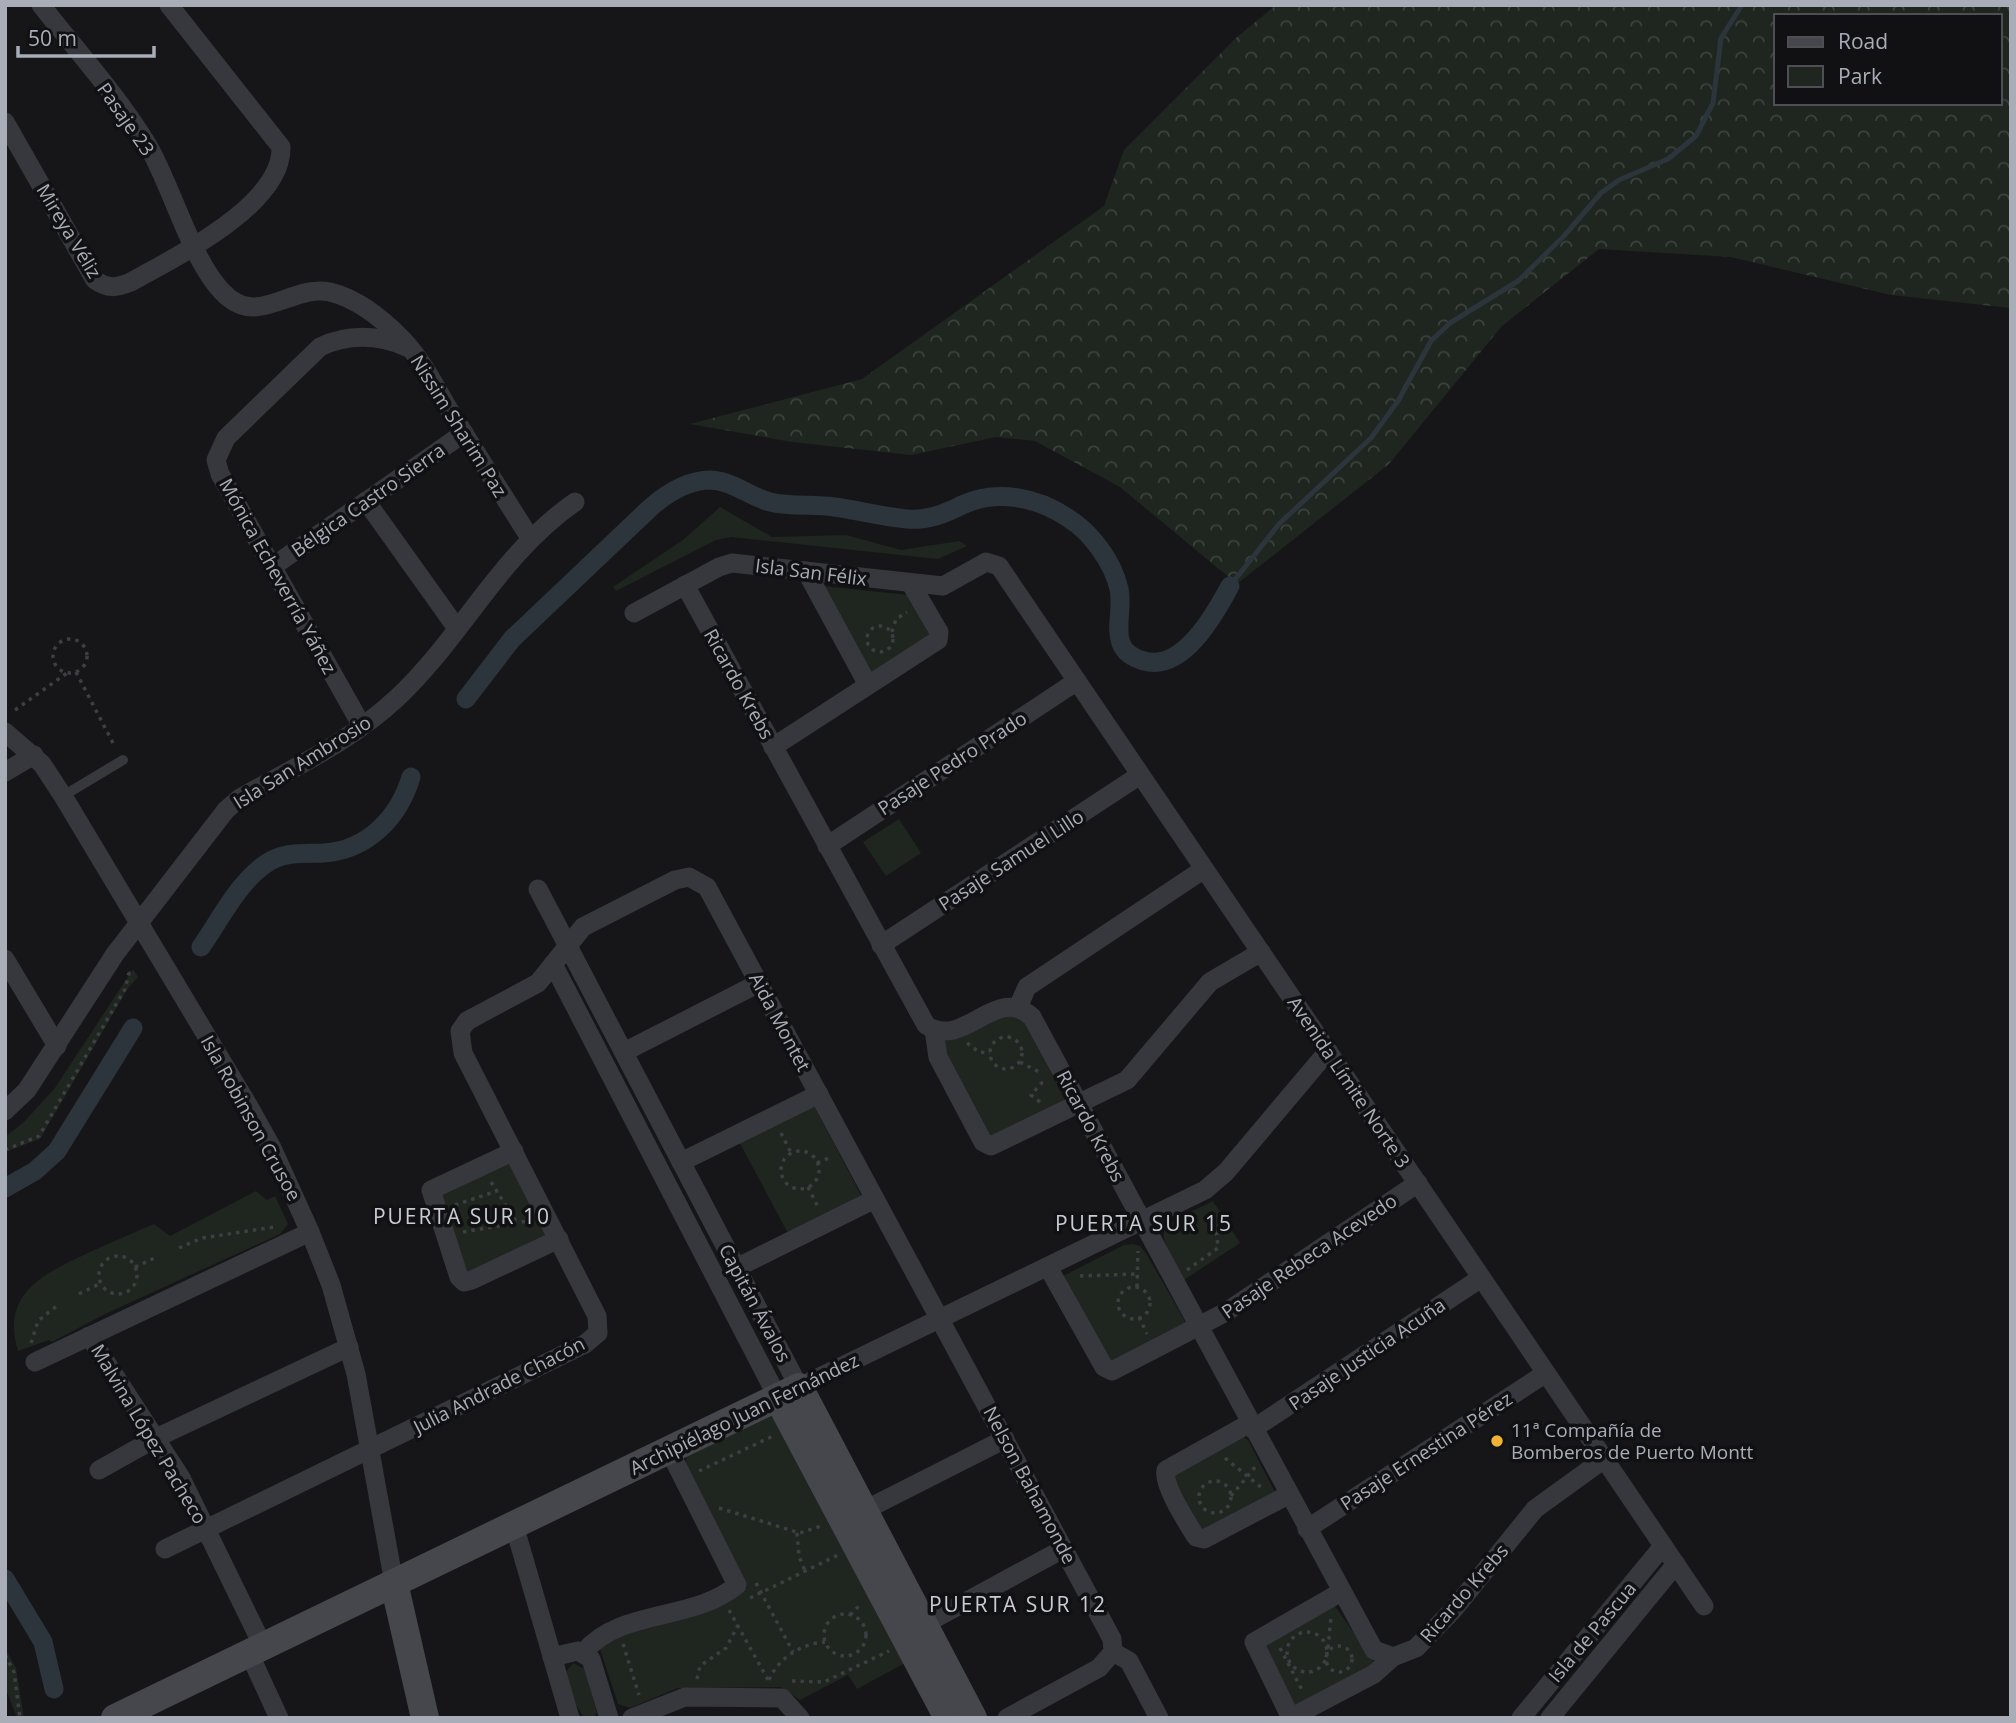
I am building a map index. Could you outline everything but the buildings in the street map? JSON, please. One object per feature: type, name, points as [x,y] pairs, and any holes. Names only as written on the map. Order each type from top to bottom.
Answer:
[{"type":"street","name":"Pasaje 23","points":[[41,5],[149,146],[194,244]]},
{"type":"street","points":[[169,5],[281,147],[278,165],[247,209],[194,244]]},
{"type":"street","name":"Mireya Véliz","points":[[5,122],[95,280],[110,288],[119,287],[194,244]]},
{"type":"street","name":"Nissim Sharim Paz","points":[[194,244],[214,282],[228,298],[240,305],[265,307],[297,292],[327,292],[345,297],[368,311],[410,349],[530,538]]},
{"type":"street","name":"Mónica Echeverría Yáñez","points":[[362,726],[220,474],[216,460],[222,443],[320,346],[338,339],[368,337],[410,349]]},
{"type":"street","name":"Bélgica Castro Sierra","points":[[272,567],[464,433]]},
{"type":"street","points":[[366,501],[456,627]]},
{"type":"street","name":"Isla San Ambrosio","points":[[5,1111],[27,1090],[138,923],[226,810],[240,798],[332,747],[402,692],[530,538],[575,502]]},
{"type":"street","name":"Isla San Félix","points":[[634,613],[685,585],[732,564],[806,571],[915,591],[948,585],[992,562]]},
{"type":"street","name":"Avenida Límite Norte 3","points":[[992,562],[999,566],[1704,1606]]},
{"type":"street","points":[[806,571],[868,685]]},
{"type":"street","name":"Ricardo Krebs","points":[[685,585],[923,1021],[934,1030]]},
{"type":"street","points":[[773,747],[940,636],[915,591]]},
{"type":"street","name":"Pasaje Pedro Prado","points":[[827,846],[1077,681]]},
{"type":"street","name":"Isla Robinson Crusoe","points":[[5,732],[34,755],[63,796],[272,1148],[310,1232],[349,1347],[394,1583],[425,1718]]},
{"type":"street","points":[[5,772],[34,755]]},
{"type":"street","name":"Pasaje Samuel Lillo","points":[[881,945],[1140,775]]},
{"type":"street","points":[[1204,869],[1027,987],[1018,1007],[1003,1006],[952,1031],[934,1030],[938,1057],[985,1144],[991,1146],[1128,1080],[1210,982],[1261,952]]},
{"type":"street","name":"Aida Montet","points":[[553,964],[583,927],[675,880],[689,877],[707,887],[941,1320]]},
{"type":"street","name":"Capitán Ávalos","points":[[538,889],[736,1268],[788,1392],[863,1511],[973,1718]]},
{"type":"street","points":[[5,958],[57,1046]]},
{"type":"street","name":"Capitán Ávalos","points":[[553,964],[788,1392],[948,1718]]},
{"type":"street","name":"Julia Andrade Chacón","points":[[370,1449],[585,1344],[598,1333],[597,1316],[463,1054],[460,1031],[467,1021],[538,983],[553,964]]},
{"type":"street","points":[[624,1052],[759,983]]},
{"type":"street","name":"Ricardo Krebs","points":[[1018,1007],[1032,1017],[1079,1103],[1266,1453],[1283,1498],[1307,1529],[1338,1593],[1370,1646],[1378,1653],[1393,1657],[1408,1653],[1437,1630],[1541,1502],[1604,1459]]},
{"type":"street","name":"Archipiélago Juan Fernández","points":[[119,1717],[1195,1196],[1216,1182],[1328,1051]]},
{"type":"street","points":[[681,1162],[819,1094]]},
{"type":"street","points":[[514,1150],[432,1188],[430,1195],[459,1277],[467,1282],[559,1239]]},
{"type":"street","name":"Pasaje Rebeca Acevedo","points":[[1048,1267],[1106,1369],[1112,1371],[1199,1328],[1255,1294],[1418,1183]]},
{"type":"street","points":[[736,1268],[875,1199]]},
{"type":"street","name":"Malvina López Pacheco","points":[[35,1362],[310,1232]]},
{"type":"street","name":"Pasaje Justicia Acuña","points":[[1283,1498],[1203,1539],[1196,1538],[1164,1474],[1169,1467],[1252,1427],[1481,1278]]},
{"type":"street","name":"Nelson Bahamonde","points":[[941,1320],[1112,1639],[1112,1652]]},
{"type":"street","name":"Malvina López Pacheco","points":[[89,1335],[156,1438],[206,1527],[256,1650],[279,1718]]},
{"type":"street","points":[[99,1470],[156,1438],[349,1347]]},
{"type":"street","name":"Pasaje Ernestina Pérez","points":[[1307,1529],[1546,1373]]},
{"type":"street","points":[[863,1511],[1005,1439]]},
{"type":"street","points":[[165,1549],[370,1449]]},
{"type":"street","points":[[584,1653],[604,1633],[683,1612],[746,1583],[670,1450]]},
{"type":"street","points":[[514,1525],[570,1718]]},
{"type":"street","name":"Isla de Pascua","points":[[1521,1718],[1664,1546]]},
{"type":"street","points":[[923,1625],[1063,1549]]},
{"type":"street","name":"Isla de Pascua","points":[[1550,1718],[1676,1564]]},
{"type":"street","points":[[1338,1593],[1258,1637],[1254,1646],[1289,1714],[1296,1716],[1374,1674],[1393,1657]]},
{"type":"street","points":[[552,1657],[571,1651],[584,1653],[595,1666],[609,1718]]},
{"type":"street","points":[[1007,1718],[1099,1668],[1112,1652],[1129,1661],[1159,1718]]},
{"type":"street","points":[[632,1718],[684,1697],[769,1689],[788,1702],[800,1718]]},
{"type":"lane","points":[[63,796],[123,760]]},
{"type":"path","points":[[912,657],[892,635],[883,626],[875,626],[867,636],[868,645],[873,650],[884,651],[891,646],[892,635],[896,619],[905,612],[914,611],[915,591]]},
{"type":"path","points":[[15,710],[67,673],[76,672],[85,663],[86,650],[76,640],[68,639],[56,645],[53,653],[56,666],[67,673]]},
{"type":"path","points":[[76,672],[113,743]]},
{"type":"path","points":[[5,1150],[39,1136],[125,989],[130,973],[125,970]]},
{"type":"path","points":[[1009,1037],[1020,1044],[1022,1058],[1017,1066],[1009,1070],[995,1066],[990,1053],[996,1041],[1009,1037]]},
{"type":"path","points":[[1046,1078],[1031,1095],[1055,1115]]},
{"type":"path","points":[[804,1152],[815,1159],[819,1171],[811,1185],[799,1189],[784,1181],[780,1168],[787,1156],[804,1152]]},
{"type":"path","points":[[481,1166],[517,1223]]},
{"type":"path","points":[[435,1209],[497,1192]]},
{"type":"path","points":[[1182,1273],[1218,1248],[1217,1235],[1206,1215]]},
{"type":"path","points":[[444,1234],[547,1217]]},
{"type":"path","points":[[179,1248],[202,1238],[281,1227]]},
{"type":"path","points":[[1136,1287],[1138,1249]]},
{"type":"path","points":[[111,1257],[125,1258],[135,1267],[135,1281],[126,1292],[111,1293],[100,1283],[101,1266],[111,1257]]},
{"type":"path","points":[[135,1267],[157,1257]]},
{"type":"path","points":[[1080,1276],[1135,1274]]},
{"type":"path","points":[[79,1294],[100,1283]]},
{"type":"path","points":[[1136,1287],[1147,1293],[1150,1304],[1143,1316],[1132,1318],[1120,1310],[1119,1299],[1124,1290],[1136,1287]]},
{"type":"path","points":[[35,1362],[33,1332],[42,1317],[59,1304]]},
{"type":"path","points":[[701,1479],[699,1472],[702,1467],[768,1436],[777,1438]]},
{"type":"path","points":[[1210,1446],[1247,1476],[1283,1498]]},
{"type":"path","points":[[1231,1496],[1224,1484],[1215,1481],[1205,1485],[1199,1497],[1205,1509],[1215,1513],[1224,1509],[1231,1496],[1266,1453]]},
{"type":"path","points":[[722,1519],[716,1507],[797,1532],[807,1533],[823,1525],[828,1535]]},
{"type":"path","points":[[797,1532],[799,1556],[805,1571]]},
{"type":"path","points":[[834,1545],[845,1567]]},
{"type":"path","points":[[746,1583],[793,1652]]},
{"type":"path","points":[[1327,1656],[1338,1593]]},
{"type":"path","points":[[850,1615],[863,1602],[870,1614]]},
{"type":"path","points":[[728,1608],[769,1689]]},
{"type":"path","points":[[839,1615],[850,1615],[860,1620],[866,1636],[863,1647],[849,1656],[832,1652],[825,1642],[824,1631],[829,1621],[839,1615]]},
{"type":"path","points":[[697,1681],[700,1666],[726,1648],[738,1625]]},
{"type":"path","points":[[1270,1630],[1312,1707]]},
{"type":"path","points":[[1289,1662],[1289,1645],[1296,1636],[1305,1632],[1313,1633],[1323,1640],[1327,1656],[1328,1665],[1337,1672],[1348,1668],[1352,1660],[1350,1652],[1340,1646],[1331,1649],[1327,1656],[1321,1667],[1310,1672],[1299,1670],[1289,1662]]},
{"type":"path","points":[[622,1642],[639,1695]]},
{"type":"path","points":[[769,1689],[778,1665],[793,1652],[825,1642]]},
{"type":"path","points":[[886,1645],[889,1651]]},
{"type":"path","points":[[5,1655],[14,1672],[20,1718]]},
{"type":"path","points":[[849,1656],[854,1666]]},
{"type":"green space","points":[[1276,5],[2011,5],[2011,308],[1891,295],[1731,257],[1599,249],[1502,326],[1389,464],[1237,584],[1120,487],[1035,441],[996,437],[911,455],[792,442],[690,424],[862,379],[1104,206],[1124,150],[1237,37]]},
{"type":"green space","points":[[720,507],[772,537],[846,535],[901,550],[959,541],[967,546],[938,559],[731,537],[716,540],[616,591],[613,587],[683,540]]},
{"type":"green space","points":[[822,586],[909,595],[934,634],[873,675]]},
{"type":"green space","points":[[899,819],[921,853],[886,876],[863,842]]},
{"type":"green space","points":[[133,969],[138,977],[128,988],[40,1139],[5,1152],[5,1137],[24,1122],[55,1088]]},
{"type":"green space","points":[[1007,1014],[1024,1021],[1065,1100],[991,1140],[941,1046],[943,1041],[960,1038]]},
{"type":"green space","points":[[814,1106],[861,1195],[857,1201],[789,1235],[737,1138]]},
{"type":"green space","points":[[508,1161],[546,1230],[545,1237],[467,1276],[438,1190]]},
{"type":"green space","points":[[256,1191],[267,1200],[275,1196],[288,1224],[280,1234],[103,1315],[52,1342],[49,1340],[18,1351],[14,1331],[15,1314],[30,1288],[42,1278],[72,1261],[154,1224],[170,1236]]},
{"type":"green space","points":[[1213,1201],[1240,1243],[1184,1280],[1167,1247],[1165,1229],[1180,1217]]},
{"type":"green space","points":[[1124,1245],[1140,1246],[1147,1255],[1186,1323],[1114,1365],[1061,1277]]},
{"type":"green space","points":[[774,1414],[905,1663],[857,1689],[848,1675],[800,1700],[781,1687],[678,1688],[630,1708],[618,1704],[600,1649],[604,1639],[693,1614],[747,1588],[685,1467],[687,1456]]},
{"type":"green space","points":[[1240,1435],[1248,1440],[1275,1492],[1202,1534],[1171,1473]]},
{"type":"green space","points":[[1335,1606],[1375,1663],[1294,1708],[1264,1640]]},
{"type":"green space","points":[[5,1648],[16,1668],[24,1718],[17,1718],[5,1687]]},
{"type":"green space","points":[[573,1663],[585,1669],[597,1713],[593,1718],[583,1716],[575,1703],[566,1672]]},
{"type":"waterway","points":[[1230,586],[1279,524],[1371,438],[1398,401],[1431,341],[1450,323],[1518,281],[1564,236],[1601,193],[1619,180],[1668,159],[1696,136],[1713,103],[1721,38],[1742,5]]},
{"type":"waterway","points":[[466,699],[512,639],[650,508],[678,488],[694,482],[711,480],[727,483],[778,504],[834,507],[907,519],[936,516],[989,497],[1030,500],[1043,505],[1077,524],[1093,539],[1106,558],[1119,589],[1120,641],[1132,656],[1144,661],[1158,662],[1172,658],[1184,649],[1206,625],[1230,586]]},
{"type":"waterway","points":[[201,947],[239,890],[257,871],[281,857],[340,851],[368,838],[390,818],[406,792],[411,777]]},
{"type":"waterway","points":[[5,1188],[35,1171],[57,1151],[133,1028]]},
{"type":"waterway","points":[[5,1579],[43,1642],[54,1689]]},
{"type":"place","name":"11ª Compañía de Bomberos de Puerto Montt","points":[[1497,1441]]},
{"type":"district","name":"PUERTA SUR 10","points":[[462,1217]]},
{"type":"district","name":"PUERTA SUR 15","points":[[1144,1224]]},
{"type":"district","name":"PUERTA SUR 12","points":[[1018,1605]]}]
